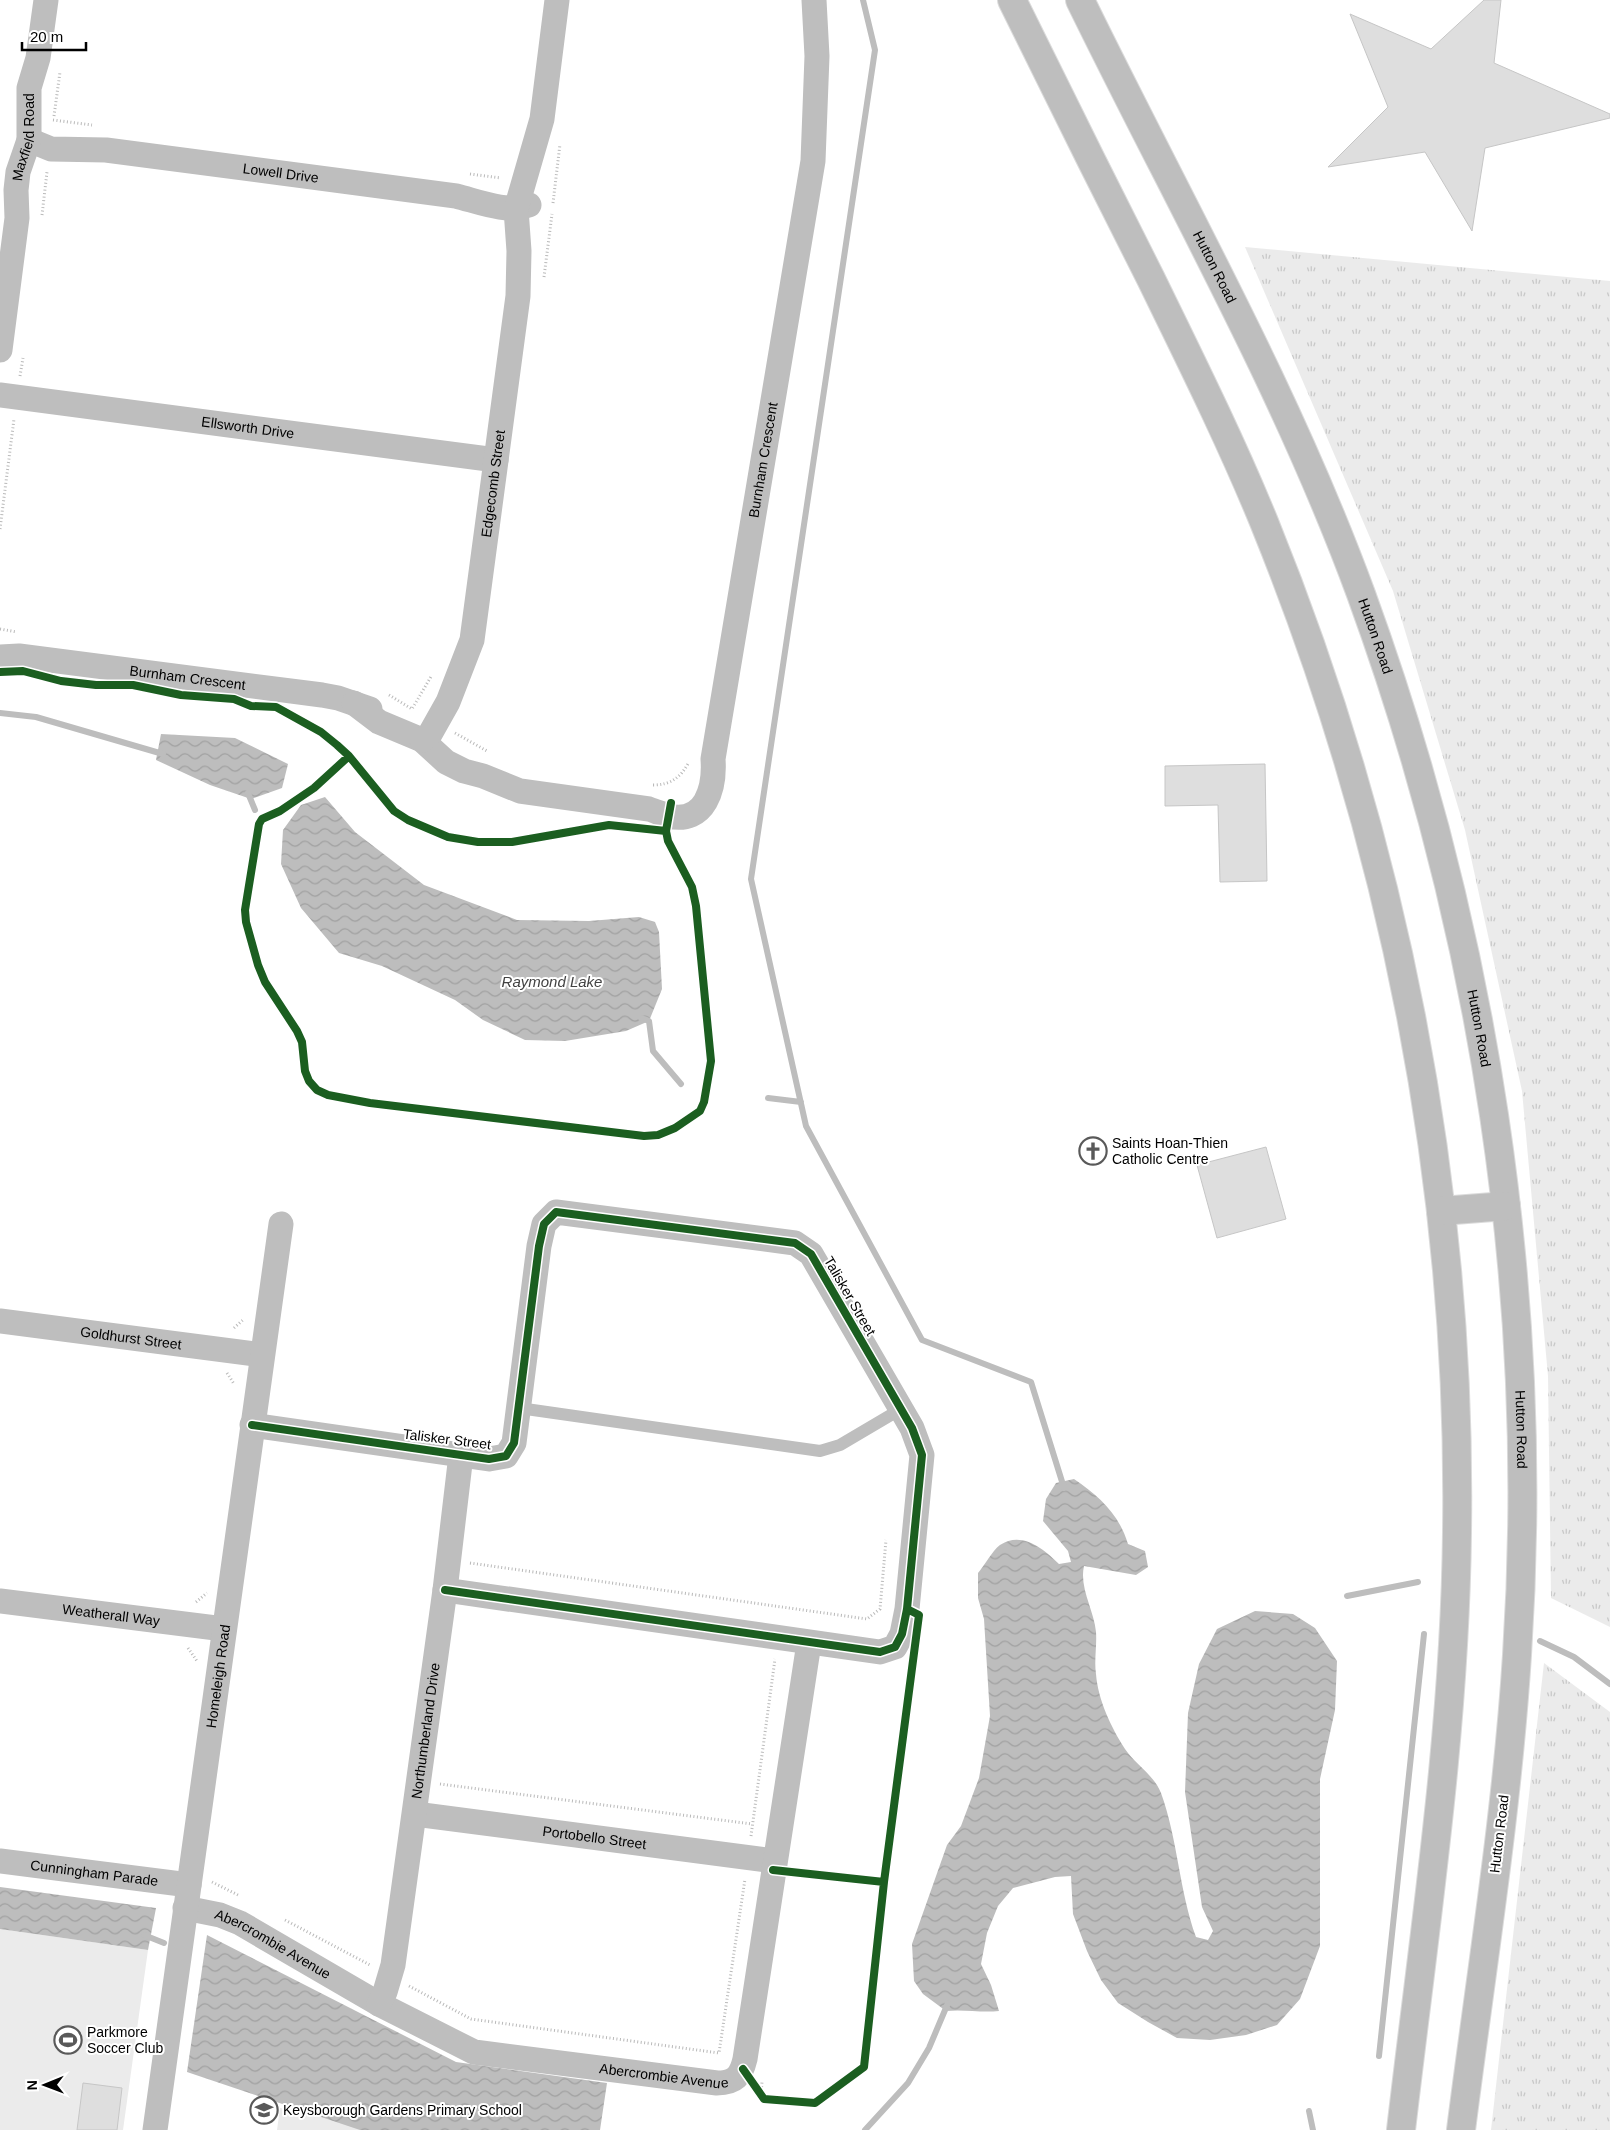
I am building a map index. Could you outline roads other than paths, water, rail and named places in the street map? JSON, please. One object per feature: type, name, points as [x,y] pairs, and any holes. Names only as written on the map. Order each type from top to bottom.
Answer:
[{"type":"main road","points":[[1012,0],[1233,449],[1264,522],[1332,708],[1378,865],[1393,928],[1423,1079],[1448,1273],[1457,1435],[1455,1607],[1443,1769],[1401,2130]]},
{"type":"main road","name":"Hutton Road","points":[[1080,0],[1253,340],[1302,446],[1363,600],[1414,754],[1462,939],[1480,1026],[1506,1206],[1518,1344],[1522,1499],[1518,1637],[1503,1809],[1461,2130]]},
{"type":"main road","points":[[1441,1211],[1506,1206]]},
{"type":"street","name":"Maxfield Road","points":[[0,350],[17,218],[16,190],[18,172],[37,140],[29,88],[38,58],[46,0]]},
{"type":"street","name":"Edgecomb Street","points":[[432,734],[448,702],[472,640],[518,296],[529,258],[521,204],[542,153],[542,119],[557,0]]},
{"type":"street","name":"Burnham Crescent","points":[[6,653],[322,695],[354,703],[379,722],[432,734],[446,762],[464,771],[488,766],[520,791],[648,797],[688,797],[695,792],[813,161],[814,89],[817,56],[814,0]]},
{"type":"street","name":"Lowell Drive","points":[[37,140],[521,204]]},
{"type":"street","name":"Ellsworth Drive","points":[[0,395],[496,460]]},
{"type":"street","name":"Talisker Street","points":[[252,1425],[490,1459],[506,1456],[514,1443],[539,1246],[544,1224],[556,1212],[795,1244],[811,1254],[912,1428],[922,1455],[907,1609],[900,1641],[896,1647],[880,1652],[445,1590]]},
{"type":"street","name":"Homeleigh Road","points":[[155,2130],[281,1224]]},
{"type":"street","name":"Goldhurst Street","points":[[0,1321],[262,1355]]},
{"type":"street","name":"Northumberland Drive","points":[[379,2004],[393,1966],[445,1590],[461,1455]]},
{"type":"street","name":"Weatherall Way","points":[[0,1601],[224,1629]]},
{"type":"street","name":"Abercrombie Avenue","points":[[187,1897],[220,1915],[240,1923],[379,2004],[460,2046],[490,2055],[717,2083],[737,2079],[743,2069],[809,1643]]},
{"type":"street","name":"Portobello Street","points":[[414,1814],[774,1860]]},
{"type":"street","name":"Cunningham Parade","points":[[0,1861],[187,1897]]},
{"type":"lane","points":[[519,1408],[820,1451],[840,1444],[901,1409]]},
{"type":"water","points":[[161,734],[235,738],[288,764],[282,788],[251,799],[210,785],[156,760]]},
{"type":"water","name":"Raymond Lake","points":[[325,797],[355,832],[424,885],[517,920],[589,921],[639,917],[655,922],[659,932],[662,989],[649,1021],[626,1031],[565,1041],[525,1040],[483,1020],[455,1000],[382,966],[339,953],[301,908],[281,864],[283,830],[301,805]]},
{"type":"water","points":[[1074,1479],[1100,1499],[1114,1515],[1128,1544],[1145,1551],[1148,1567],[1136,1575],[1084,1566],[1083,1582],[1095,1624],[1095,1669],[1099,1694],[1110,1722],[1125,1749],[1154,1781],[1161,1793],[1167,1811],[1190,1919],[1196,1937],[1208,1940],[1213,1931],[1202,1907],[1185,1792],[1188,1713],[1199,1664],[1217,1629],[1255,1611],[1293,1614],[1315,1628],[1337,1661],[1335,1710],[1320,1779],[1320,1946],[1300,1999],[1277,2025],[1246,2035],[1210,2040],[1177,2038],[1118,2003],[1101,1980],[1087,1951],[1073,1914],[1071,1876],[1055,1877],[1013,1888],[998,1906],[987,1933],[981,1964],[991,1985],[999,2011],[946,2011],[923,1994],[914,1981],[912,1944],[947,1845],[961,1826],[979,1778],[990,1716],[984,1619],[978,1598],[978,1573],[994,1551],[1008,1541],[1025,1541],[1032,1544],[1047,1553],[1059,1564],[1071,1562],[1068,1551],[1043,1521],[1046,1499],[1056,1483]]},
{"type":"water","points":[[0,1887],[156,1908],[148,1950],[0,1929]]},
{"type":"water","points":[[207,1935],[456,2062],[607,2083],[600,2130],[360,2130],[187,2072]]},
{"type":"waterway","points":[[863,0],[875,50],[751,879],[806,1126],[922,1340],[1031,1382],[1064,1488]]},
{"type":"waterway","points":[[0,713],[36,717],[163,754]]},
{"type":"waterway","points":[[248,793],[255,810]]},
{"type":"waterway","points":[[641,1018],[649,1021],[653,1051],[681,1084]]},
{"type":"waterway","points":[[768,1098],[801,1102]]},
{"type":"waterway","points":[[1347,1596],[1418,1582]]},
{"type":"waterway","points":[[1379,2056],[1424,1634]]},
{"type":"waterway","points":[[1540,1641],[1574,1657],[1610,1684]]},
{"type":"waterway","points":[[144,1935],[164,1943]]},
{"type":"waterway","points":[[865,2130],[908,2083],[929,2048],[948,2003]]},
{"type":"waterway","points":[[1309,2111],[1313,2130]]},
{"type":"place","name":"Saints Hoan-Thien Catholic Centre","points":[[1093,1151]]},
{"type":"place","name":"Parkmore Soccer Club","points":[[68,2040]]},
{"type":"place","name":"Keysborough Gardens Primary School","points":[[264,2110]]}]
